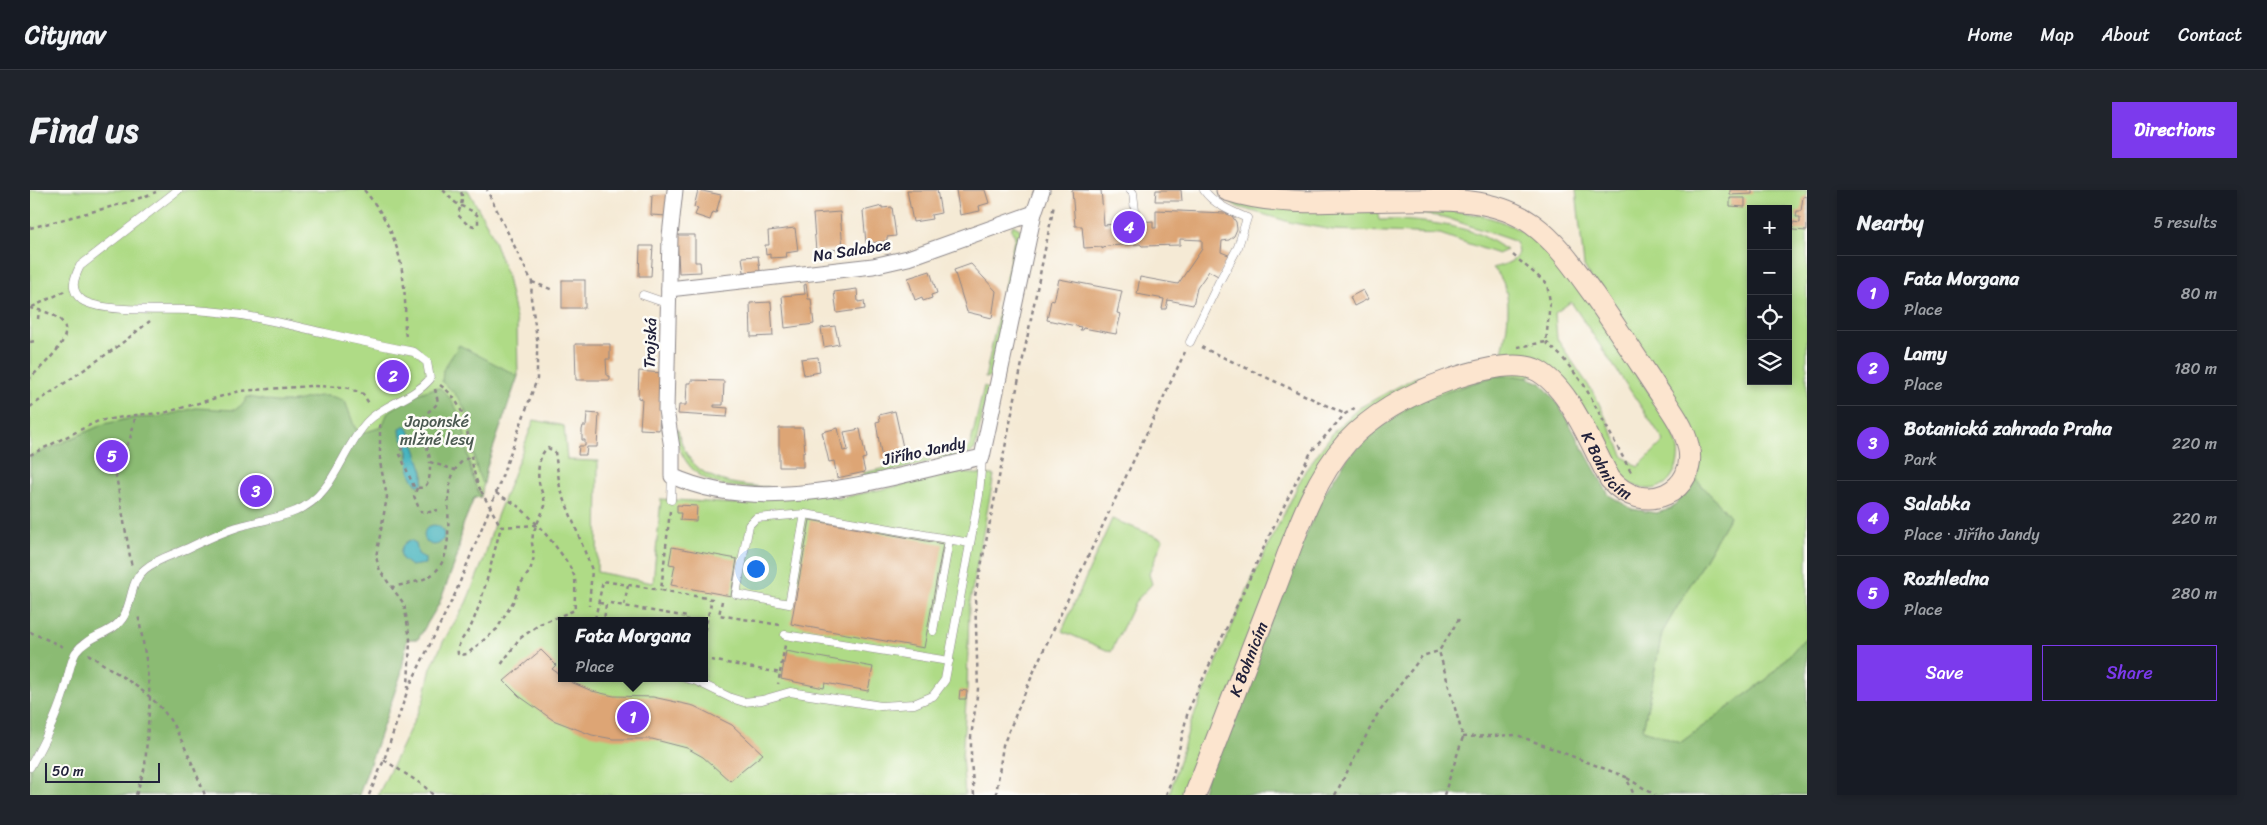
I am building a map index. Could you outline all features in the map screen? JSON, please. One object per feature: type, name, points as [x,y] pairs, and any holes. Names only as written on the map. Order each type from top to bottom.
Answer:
[{"type":"street","name":"Trojská","points":[[672,476],[672,448],[666,410],[670,236],[676,190]]},
{"type":"street","name":"Jiřího Jandy","points":[[672,476],[692,485],[728,493],[758,495],[827,490],[982,457],[1034,213],[1042,190]]},
{"type":"street","name":"K Bohnicím","points":[[1195,795],[1294,540],[1323,473],[1348,442],[1373,418],[1424,388],[1462,375],[1504,366],[1534,369],[1548,378],[1566,395],[1610,479],[1619,490],[1628,495],[1644,499],[1665,495],[1676,488],[1684,477],[1690,456],[1683,431],[1622,336],[1572,265],[1554,243],[1531,224],[1506,211],[1467,201],[1298,202],[1227,190]]},
{"type":"street","name":"Na Salabce","points":[[669,297],[873,266],[908,258],[1034,213]]},
{"type":"lane","points":[[30,767],[55,718],[76,652],[89,641],[117,624],[130,603],[134,584],[144,570],[158,560],[224,531],[280,517],[298,511],[309,504],[330,482],[355,439],[370,419],[381,410],[421,389],[430,379],[427,362],[414,352],[265,319],[216,311],[123,308],[83,301],[73,288],[74,278],[80,266],[178,190]]},
{"type":"lane","points":[[1130,190],[1134,193],[1136,220]]},
{"type":"lane","points":[[1190,342],[1238,247],[1247,218],[1226,208],[1207,195],[1204,190]]},
{"type":"lane","points":[[643,295],[669,297]]},
{"type":"lane","points":[[698,682],[731,698],[744,702],[762,700],[790,692],[881,706],[914,704],[934,696],[945,680],[949,661],[981,481],[982,457]]},
{"type":"lane","points":[[672,476],[672,500]]},
{"type":"lane","points":[[805,514],[789,604],[736,594],[749,525],[756,518],[805,514],[970,543]]},
{"type":"lane","points":[[932,631],[949,540]]},
{"type":"lane","points":[[787,631],[949,661]]},
{"type":"path","points":[[30,228],[129,202],[161,190]]},
{"type":"path","points":[[364,190],[382,213],[399,252],[405,300],[405,335],[407,340],[415,341],[414,352]]},
{"type":"path","points":[[443,190],[460,206],[470,208],[478,216],[478,224],[474,226],[467,224],[458,215],[460,206],[463,198],[460,190]]},
{"type":"path","points":[[369,795],[384,760],[408,690],[455,594],[496,493],[538,380],[537,338],[531,298],[532,282],[487,190]]},
{"type":"path","points":[[974,795],[971,737],[978,689],[975,596],[1055,200]]},
{"type":"path","points":[[1513,255],[1547,284],[1550,302],[1546,342],[1516,347]]},
{"type":"path","points":[[532,282],[553,290]]},
{"type":"path","points":[[30,308],[73,288]]},
{"type":"path","points":[[30,308],[49,312],[59,319],[66,331],[66,336],[53,356],[31,376]]},
{"type":"path","points":[[30,407],[117,348],[164,309]]},
{"type":"path","points":[[38,319],[39,310]]},
{"type":"path","points":[[30,342],[36,341]]},
{"type":"path","points":[[996,795],[1003,745],[1037,664],[1190,342],[1344,414]]},
{"type":"path","points":[[425,438],[403,447],[399,452],[409,478],[414,487],[418,488],[427,486],[430,481],[430,462],[425,438],[423,430],[424,417],[438,402],[438,394],[430,379]]},
{"type":"path","points":[[430,379],[448,390],[459,406],[469,433],[476,482],[501,527],[472,625],[457,649],[460,656],[468,654],[497,629],[513,602],[521,583],[530,571],[534,557],[533,532],[545,506],[539,483],[539,466],[545,449],[551,448],[555,452],[560,488],[592,570],[589,606]]},
{"type":"path","points":[[30,455],[98,421],[136,414],[164,413],[240,391],[311,386],[346,387],[363,394],[370,405],[370,419]]},
{"type":"path","points":[[1166,795],[1173,775],[1188,711],[1271,532],[1311,452],[1344,414],[1361,404]]},
{"type":"path","points":[[381,410],[380,462],[387,497],[376,557],[380,571],[404,604],[410,639],[408,690]]},
{"type":"path","points":[[115,469],[130,439],[136,414]]},
{"type":"path","points":[[391,587],[410,583],[435,573],[441,564],[446,552],[449,535],[448,492],[455,470],[466,458],[472,456]]},
{"type":"path","points":[[113,458],[146,659],[150,698],[145,768],[136,795]]},
{"type":"path","points":[[430,462],[455,470]]},
{"type":"path","points":[[418,488],[414,496],[420,511],[430,512],[438,510]]},
{"type":"path","points":[[496,493],[517,505],[537,525],[571,568],[574,578],[574,610],[540,624],[520,639],[501,665]]},
{"type":"path","points":[[661,590],[672,500]]},
{"type":"path","points":[[501,527],[537,525]]},
{"type":"path","points":[[596,617],[603,581],[712,599],[708,617]]},
{"type":"path","points":[[624,606],[628,585]]},
{"type":"path","points":[[722,601],[719,615],[787,631]]},
{"type":"path","points":[[599,603],[606,604],[604,617]]},
{"type":"path","points":[[610,603],[688,617]]},
{"type":"path","points":[[1335,795],[1377,714],[1422,656],[1439,651],[1459,619]]},
{"type":"path","points":[[30,632],[76,652],[87,654],[150,698],[162,710],[189,755],[205,795]]},
{"type":"path","points":[[782,694],[778,684],[784,651]]},
{"type":"path","points":[[1439,651],[1463,737],[1444,795]]},
{"type":"path","points":[[711,660],[780,673]]},
{"type":"path","points":[[1463,737],[1518,735],[1626,777],[1655,795]]},
{"type":"path","points":[[384,760],[423,785],[433,795]]},
{"type":"path","points":[[1626,777],[1634,795]]},
{"type":"green space","name":"Japonské mlžné lesy","points":[[30,190],[468,190],[490,230],[506,273],[517,324],[518,376],[487,466],[481,497],[474,498],[463,525],[457,557],[439,604],[418,639],[407,639],[401,674],[359,795],[30,795]]},
{"type":"green space","points":[[1576,190],[1807,190],[1807,636],[1767,679],[1680,743],[1643,730],[1662,633],[1730,516],[1696,479],[1700,461],[1584,266]]},
{"type":"green space","points":[[1229,201],[1377,210],[1379,220],[1418,221],[1460,228],[1483,236],[1507,250],[1498,254],[1440,234],[1333,230],[1293,223],[1238,207]]},
{"type":"green space","points":[[1405,209],[1464,212],[1492,218],[1519,230],[1547,249],[1584,294],[1666,418],[1678,449],[1676,468],[1666,483],[1655,488],[1640,488],[1624,481],[1551,370],[1351,428],[1188,795],[1169,795],[1190,725],[1252,579],[1305,471],[1335,430],[1359,408],[1414,378],[1502,352],[1508,319],[1507,297],[1505,286],[1493,268],[1513,260],[1518,252],[1514,241],[1444,217],[1405,212]],"holes":[[[1571,302],[1664,441],[1638,467],[1624,457],[1595,395],[1557,339],[1555,313]]]},
{"type":"green space","points":[[1013,225],[1020,229],[1021,235],[990,377],[985,378],[1015,236],[1011,230]]},
{"type":"green space","points":[[459,345],[518,376],[487,466],[484,484],[478,472],[469,423],[463,406],[442,382],[443,370]]},
{"type":"green space","points":[[1495,376],[1516,376],[1529,378],[1541,383],[1559,405],[1609,495],[1632,509],[1656,513],[1671,509],[1696,479],[1730,516],[1662,633],[1643,730],[1680,743],[1767,679],[1807,636],[1807,795],[1202,795],[1211,759],[1323,495],[1350,454],[1379,428],[1416,402]]},
{"type":"green space","points":[[984,386],[988,389],[975,449],[968,455],[939,459],[938,457],[964,451],[970,447]]},
{"type":"green space","name":"Japonské mlžné lesy","points":[[440,388],[451,400],[458,413],[463,426],[471,469],[481,497],[474,498],[463,525],[457,557],[439,604],[418,639],[407,639],[401,674],[359,795],[30,795],[30,457],[104,424],[133,418],[159,417],[196,408],[235,410],[245,402],[247,397],[278,402],[320,396],[336,398],[345,401],[355,428],[363,433],[382,427],[388,412],[413,397]],"holes":[[[411,438],[423,472],[423,483],[407,456]]]},
{"type":"green space","points":[[534,420],[564,426],[567,460],[598,461],[597,572],[653,583],[661,499],[736,504],[737,499],[834,492],[836,499],[958,473],[994,475],[969,607],[967,689],[962,757],[965,795],[378,795],[423,702],[431,668],[443,642],[466,603],[484,559],[494,524]]},
{"type":"green space","points":[[675,430],[678,430],[690,459],[711,476],[738,484],[769,487],[736,487],[721,485],[708,480],[696,472],[687,462],[679,448]]},
{"type":"green space","points":[[930,458],[930,462],[867,477],[863,473]]},
{"type":"green space","points":[[1112,519],[1163,539],[1149,574],[1152,584],[1135,602],[1111,652],[1062,631]]},
{"type":"water","points":[[403,426],[407,426],[409,430],[423,472],[423,483],[420,485],[417,485],[410,473],[408,451],[400,433],[400,429]]},
{"type":"water","points":[[430,525],[438,525],[444,531],[444,539],[438,545],[430,545],[424,539],[424,531]]},
{"type":"water","points":[[410,540],[416,543],[418,554],[425,558],[425,564],[411,566],[402,559],[402,548]]},
{"type":"building","points":[[698,190],[721,195],[716,213],[713,212],[710,220],[695,215],[698,208],[694,207]]},
{"type":"building","points":[[907,190],[937,190],[941,213],[931,215],[932,219],[913,222]]},
{"type":"building","points":[[956,190],[985,190],[989,203],[979,206],[980,211],[960,215]]},
{"type":"building","points":[[1072,190],[1101,190],[1104,225],[1153,221],[1153,228],[1156,228],[1156,210],[1225,213],[1232,216],[1236,222],[1237,229],[1234,236],[1229,240],[1222,241],[1221,252],[1231,256],[1218,276],[1209,271],[1197,288],[1193,305],[1168,300],[1166,309],[1162,309],[1164,299],[1137,294],[1140,277],[1178,284],[1202,249],[1202,240],[1180,239],[1180,245],[1142,246],[1140,244],[1107,246],[1102,249],[1102,247],[1084,248],[1082,226],[1075,226]]},
{"type":"building","points":[[1156,190],[1181,190],[1182,201],[1155,201]]},
{"type":"building","points":[[1730,190],[1752,190],[1752,194],[1730,195]]},
{"type":"building","points":[[670,194],[667,216],[651,215],[652,195]]},
{"type":"building","points":[[1807,196],[1807,231],[1793,230],[1793,222],[1800,223],[1800,217],[1796,217],[1797,211],[1801,211],[1803,197]]},
{"type":"building","points":[[1730,198],[1745,198],[1745,207],[1730,206]]},
{"type":"building","points":[[882,206],[882,208],[892,207],[896,236],[887,237],[887,240],[881,242],[866,243],[863,211]]},
{"type":"building","points":[[840,212],[843,249],[816,251],[813,214]]},
{"type":"building","points":[[795,228],[798,251],[786,253],[787,257],[770,258],[770,254],[766,255],[765,245],[769,245],[768,231]]},
{"type":"building","points":[[677,235],[695,235],[695,262],[700,262],[701,272],[679,273]]},
{"type":"building","points":[[640,246],[653,246],[651,276],[639,276]]},
{"type":"building","points":[[758,256],[760,271],[744,272],[742,257]]},
{"type":"building","points":[[971,264],[996,291],[992,318],[967,312],[954,270]]},
{"type":"building","points":[[930,271],[937,293],[931,295],[932,298],[923,301],[922,297],[915,300],[908,278]]},
{"type":"building","points":[[1059,279],[1122,291],[1117,313],[1121,314],[1116,334],[1083,328],[1080,330],[1081,327],[1047,320],[1051,300],[1054,301]]},
{"type":"building","points":[[562,280],[585,280],[585,308],[562,308]]},
{"type":"building","points":[[806,284],[808,299],[811,299],[814,324],[785,328],[782,296],[805,294],[804,285]]},
{"type":"building","points":[[857,289],[858,302],[864,301],[865,309],[837,313],[834,292]]},
{"type":"building","points":[[1363,290],[1368,299],[1354,306],[1350,297]]},
{"type":"building","points":[[771,302],[773,336],[751,337],[750,303]]},
{"type":"building","points":[[835,326],[839,344],[824,347],[821,328]]},
{"type":"building","points":[[575,344],[610,344],[610,359],[606,359],[607,376],[610,376],[610,380],[576,380]]},
{"type":"building","points":[[818,357],[820,372],[804,375],[801,359]]},
{"type":"building","points":[[639,371],[662,373],[659,430],[640,429],[642,399],[638,398]]},
{"type":"building","points":[[691,380],[724,381],[723,405],[714,405],[714,407],[728,408],[727,417],[678,414],[679,405],[686,405],[687,383],[691,383]]},
{"type":"building","points":[[895,411],[904,452],[889,455],[890,458],[882,460],[876,422],[880,421],[879,415]]},
{"type":"building","points":[[587,413],[599,414],[597,447],[587,447],[586,455],[578,455],[579,446],[585,446],[585,440],[582,440],[582,430],[583,426],[586,426]]},
{"type":"building","points":[[779,428],[803,428],[805,452],[803,452],[803,467],[779,467]]},
{"type":"building","points":[[838,428],[843,451],[848,450],[844,432],[860,429],[866,458],[862,459],[865,472],[837,478],[834,461],[829,462],[822,432]]},
{"type":"building","points":[[677,505],[697,506],[696,521],[680,520],[681,513],[677,513]]},
{"type":"building","points":[[810,520],[943,544],[924,648],[791,624]]},
{"type":"building","points":[[672,547],[737,559],[731,596],[671,585],[675,565],[669,564]]},
{"type":"building","points":[[541,650],[556,665],[552,669],[558,673],[558,682],[571,682],[592,691],[614,696],[653,697],[694,706],[732,725],[763,754],[730,781],[703,757],[687,748],[652,739],[613,739],[592,735],[553,720],[519,696],[504,681]]},
{"type":"building","points":[[786,651],[873,667],[868,691],[825,683],[824,688],[781,679]]},
{"type":"building","points":[[960,690],[967,691],[966,699],[959,699]]},
{"type":"place","name":"Salabka","points":[[1129,227]]},
{"type":"place","name":"Lamy","points":[[393,376]]},
{"type":"place","name":"Rozhledna","points":[[112,456]]},
{"type":"place","name":"Botanická zahrada Praha","points":[[256,491]]},
{"type":"place","name":"Fata Morgana","points":[[633,717]]}]
